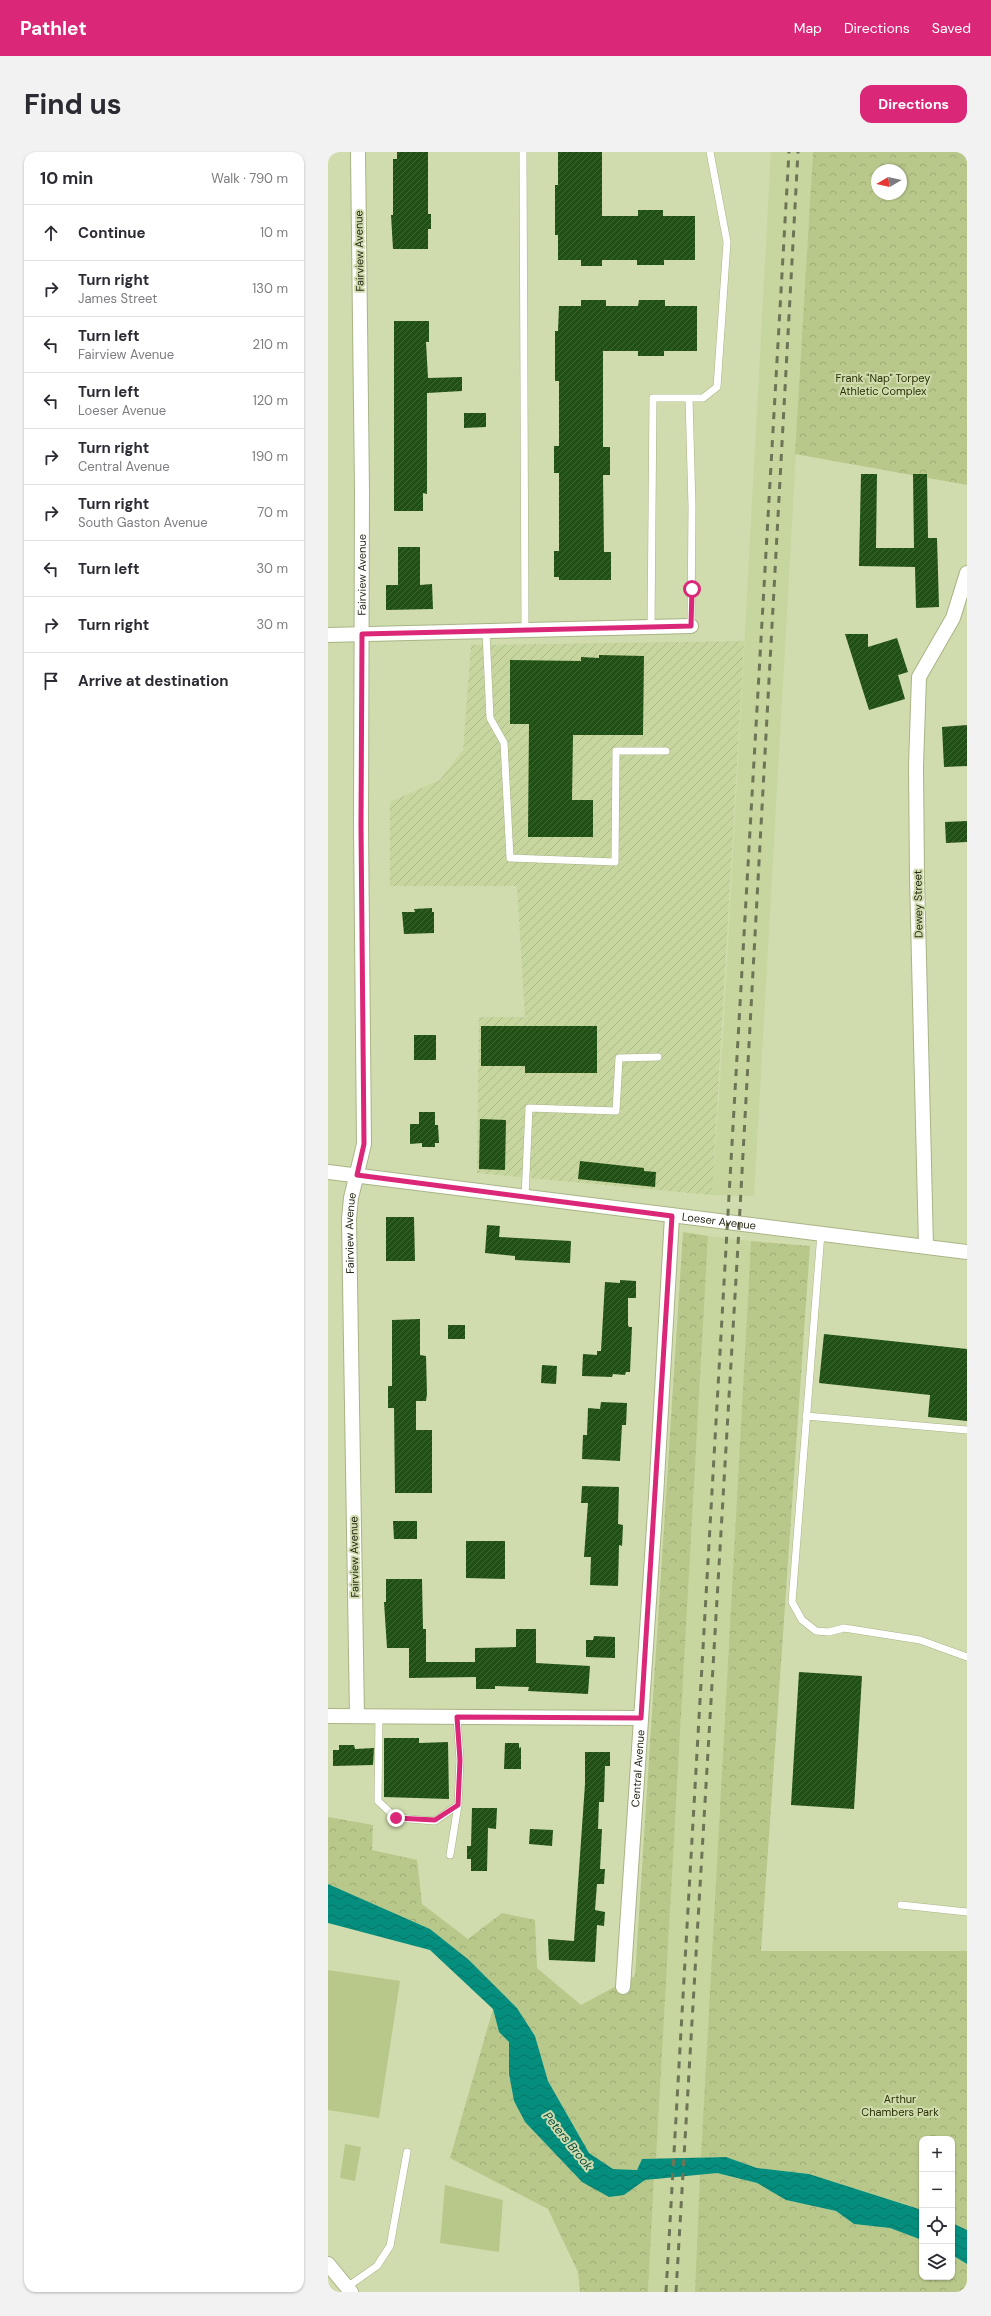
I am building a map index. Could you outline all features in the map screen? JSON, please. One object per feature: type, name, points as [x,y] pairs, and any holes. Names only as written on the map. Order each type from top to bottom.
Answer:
[{"type":"street","name":"Fairview Avenue","points":[[357,1716],[348,1218],[364,1144],[358,152]]},
{"type":"street","name":"Dewey Street","points":[[926,1246],[917,848],[916,766],[919,677],[953,618],[967,573]]},
{"type":"street","points":[[328,635],[691,626]]},
{"type":"street","name":"Loeser Avenue","points":[[328,1172],[967,1252]]},
{"type":"street","name":"Central Avenue","points":[[624,1987],[672,1216]]},
{"type":"street","points":[[328,1716],[641,1718]]},
{"type":"street","points":[[328,2264],[349,2289]]},
{"type":"lane","points":[[523,152],[525,630]]},
{"type":"lane","points":[[651,628],[653,398],[703,398],[717,388],[727,242],[710,152]]},
{"type":"lane","points":[[688,398],[692,507],[691,626]]},
{"type":"lane","points":[[486,632],[490,718],[504,743],[510,858],[615,862],[616,751],[666,751]]},
{"type":"lane","points":[[525,1197],[529,1108],[616,1111],[618,1058],[658,1057]]},
{"type":"lane","points":[[821,1233],[792,1602],[802,1620],[816,1631],[829,1632],[844,1628],[920,1640],[967,1657]]},
{"type":"lane","points":[[806,1416],[967,1430]]},
{"type":"lane","points":[[379,1716],[378,1801],[396,1818],[435,1820],[458,1805]]},
{"type":"lane","points":[[450,1855],[458,1805],[460,1760],[457,1717]]},
{"type":"lane","points":[[901,1905],[967,1912]]},
{"type":"lane","points":[[349,2289],[377,2266],[390,2246],[407,2152]]},
{"type":"shaded area","points":[[771,152],[813,152],[754,1196],[712,1195],[723,1036]]},
{"type":"shaded area","points":[[744,641],[712,1195],[477,1173],[479,1017],[525,1017],[517,886],[390,886],[390,802],[440,780],[463,750],[471,645]]},
{"type":"shaded area","points":[[708,1236],[751,1241],[695,2292],[648,2292]]},
{"type":"green space","name":"Frank \"Nap\" Torpey Athletic Complex","points":[[813,152],[967,152],[967,485],[795,454]]},
{"type":"green space","points":[[683,1232],[708,1236],[656,2159],[642,2159],[637,2170],[613,2169],[589,2153],[548,2081],[535,2036],[517,2008],[469,1960],[430,1929],[328,1884],[328,1817],[373,1825],[372,1850],[417,1860],[422,1904],[468,1939],[502,1913],[535,1920],[537,1968],[581,2005],[635,1976]]},
{"type":"green space","name":"Arthur Chambers Park","points":[[751,1241],[810,1246],[761,1951],[967,1951],[967,2230],[955,2224],[955,2136],[919,2136],[919,2209],[809,2174],[757,2168],[726,2157],[701,2157]]},
{"type":"green space","points":[[328,1970],[400,1981],[379,2118],[328,2110]]},
{"type":"green space","points":[[493,2009],[499,2032],[509,2042],[509,2074],[514,2101],[525,2122],[582,2182],[624,2195],[645,2180],[654,2179],[648,2292],[580,2292],[578,2272],[548,2209],[450,2158]]},
{"type":"green space","points":[[345,2144],[361,2147],[355,2181],[340,2178]]},
{"type":"green space","points":[[717,2173],[757,2183],[786,2200],[836,2211],[854,2224],[890,2228],[919,2239],[919,2280],[955,2280],[955,2257],[967,2264],[967,2292],[695,2292],[700,2174]]},
{"type":"green space","points":[[445,2185],[503,2200],[499,2252],[440,2243]]},
{"type":"water","name":"Peters Brook","points":[[328,1884],[430,1929],[469,1960],[517,2008],[535,2036],[548,2081],[589,2153],[613,2169],[637,2170],[642,2159],[726,2157],[757,2168],[809,2174],[919,2209],[919,2239],[890,2228],[854,2224],[836,2211],[786,2200],[757,2183],[717,2173],[645,2180],[624,2195],[609,2197],[582,2182],[525,2122],[514,2101],[509,2074],[509,2042],[499,2032],[493,2009],[430,1950],[328,1923]]},
{"type":"water","points":[[955,2224],[967,2230],[967,2264],[955,2257]]},
{"type":"building","points":[[397,152],[428,152],[428,214],[431,214],[431,229],[428,229],[428,249],[393,249],[391,215],[393,215],[393,159],[397,159]]},
{"type":"building","points":[[558,152],[602,152],[602,216],[638,216],[638,210],[663,210],[663,216],[695,216],[695,260],[664,260],[664,265],[637,265],[637,260],[602,260],[602,266],[581,266],[581,260],[558,260],[558,235],[555,235],[555,185],[558,185]]},
{"type":"building","points":[[581,300],[606,300],[606,306],[638,306],[639,300],[665,300],[665,306],[697,306],[697,351],[664,351],[664,356],[638,356],[638,351],[603,351],[603,447],[610,447],[610,475],[603,475],[604,552],[611,552],[611,580],[559,580],[559,577],[554,577],[554,551],[559,551],[559,473],[554,473],[554,446],[559,446],[559,381],[555,381],[555,331],[558,331],[559,306],[581,306]]},
{"type":"building","points":[[394,321],[429,321],[429,342],[426,342],[428,378],[462,377],[462,391],[427,393],[427,494],[423,493],[423,511],[394,511]]},
{"type":"building","points":[[464,413],[486,413],[486,427],[464,428]]},
{"type":"building","points":[[861,474],[877,474],[876,548],[914,548],[913,474],[927,474],[928,538],[937,538],[939,607],[916,608],[915,567],[859,566]]},
{"type":"building","points":[[398,547],[420,547],[420,585],[432,584],[433,609],[386,610],[386,585],[398,585]]},
{"type":"building","points":[[845,634],[868,634],[868,647],[897,638],[908,672],[898,675],[905,699],[869,710]]},
{"type":"building","points":[[599,655],[644,656],[643,735],[573,735],[572,800],[593,800],[593,837],[528,837],[529,724],[510,724],[510,660],[581,661],[581,657],[599,658]]},
{"type":"building","points":[[967,725],[967,766],[944,767],[942,727]]},
{"type":"building","points":[[967,821],[967,842],[946,843],[945,822]]},
{"type":"building","points":[[432,908],[432,912],[434,912],[434,933],[404,934],[402,912],[415,912],[414,909]]},
{"type":"building","points":[[481,1026],[597,1026],[597,1073],[525,1073],[525,1066],[481,1066]]},
{"type":"building","points":[[414,1035],[436,1035],[436,1060],[414,1060]]},
{"type":"building","points":[[419,1112],[435,1112],[435,1125],[438,1125],[439,1143],[435,1143],[435,1147],[422,1147],[422,1143],[410,1144],[410,1124],[419,1124]]},
{"type":"building","points":[[480,1119],[506,1120],[505,1170],[479,1169]]},
{"type":"building","points":[[580,1161],[644,1168],[644,1171],[656,1172],[655,1187],[578,1179]]},
{"type":"building","points":[[386,1217],[414,1217],[415,1261],[386,1261]]},
{"type":"building","points":[[487,1225],[500,1226],[499,1237],[571,1241],[570,1263],[515,1260],[515,1256],[485,1253]]},
{"type":"building","points":[[620,1280],[636,1281],[636,1298],[628,1298],[628,1325],[629,1327],[632,1327],[630,1372],[626,1372],[625,1375],[613,1374],[612,1377],[582,1376],[583,1354],[597,1355],[597,1351],[601,1351],[605,1282],[620,1283]]},
{"type":"building","points":[[420,1319],[420,1355],[426,1356],[427,1394],[426,1401],[416,1401],[416,1430],[432,1430],[432,1493],[395,1493],[394,1408],[388,1408],[388,1386],[392,1386],[392,1320]]},
{"type":"building","points":[[448,1325],[465,1325],[465,1339],[448,1339]]},
{"type":"building","points":[[824,1334],[967,1349],[967,1421],[928,1417],[930,1395],[819,1383]]},
{"type":"building","points":[[542,1365],[557,1366],[556,1384],[541,1383]]},
{"type":"building","points":[[601,1402],[627,1403],[626,1425],[622,1425],[620,1461],[582,1459],[583,1435],[587,1435],[588,1408],[600,1409]]},
{"type":"building","points":[[582,1486],[619,1487],[618,1524],[623,1525],[622,1546],[619,1545],[618,1586],[590,1585],[591,1557],[584,1557],[588,1503],[581,1503]]},
{"type":"building","points":[[393,1521],[417,1521],[417,1539],[394,1539]]},
{"type":"building","points":[[466,1541],[505,1541],[505,1579],[466,1578]]},
{"type":"building","points":[[386,1579],[422,1579],[423,1629],[426,1629],[426,1662],[475,1662],[475,1648],[516,1647],[516,1629],[536,1629],[536,1663],[590,1666],[588,1694],[528,1691],[529,1687],[495,1686],[495,1689],[476,1689],[476,1677],[409,1678],[409,1648],[387,1648],[384,1602],[386,1602]]},
{"type":"building","points":[[594,1636],[615,1637],[615,1658],[586,1657],[586,1640],[593,1640]]},
{"type":"building","points":[[799,1672],[862,1676],[854,1809],[791,1805]]},
{"type":"building","points":[[384,1738],[419,1738],[419,1743],[448,1742],[449,1799],[384,1797]]},
{"type":"building","points":[[505,1743],[519,1743],[519,1748],[521,1747],[521,1769],[504,1769]]},
{"type":"building","points":[[339,1745],[354,1745],[355,1749],[374,1748],[373,1765],[333,1766],[333,1750],[339,1750]]},
{"type":"building","points":[[585,1752],[610,1752],[610,1766],[605,1766],[604,1802],[599,1802],[598,1829],[602,1829],[600,1869],[605,1869],[604,1884],[597,1884],[595,1910],[605,1912],[604,1926],[597,1925],[595,1962],[549,1960],[548,1939],[574,1941],[585,1784]]},
{"type":"building","points":[[472,1808],[497,1808],[496,1829],[488,1828],[487,1871],[471,1871],[471,1859],[467,1859],[467,1846],[471,1846]]},
{"type":"building","points":[[530,1829],[553,1830],[552,1846],[529,1844]]},
{"type":"railway","points":[[666,2292],[789,152]]},
{"type":"railway","points":[[676,2292],[738,1245],[798,152]]},
{"type":"route","points":[[396,1818],[435,1820],[458,1805],[460,1760],[457,1717],[641,1718],[656,1496],[672,1216],[357,1175],[364,1144],[361,826],[362,634],[691,626],[692,589]]}]
